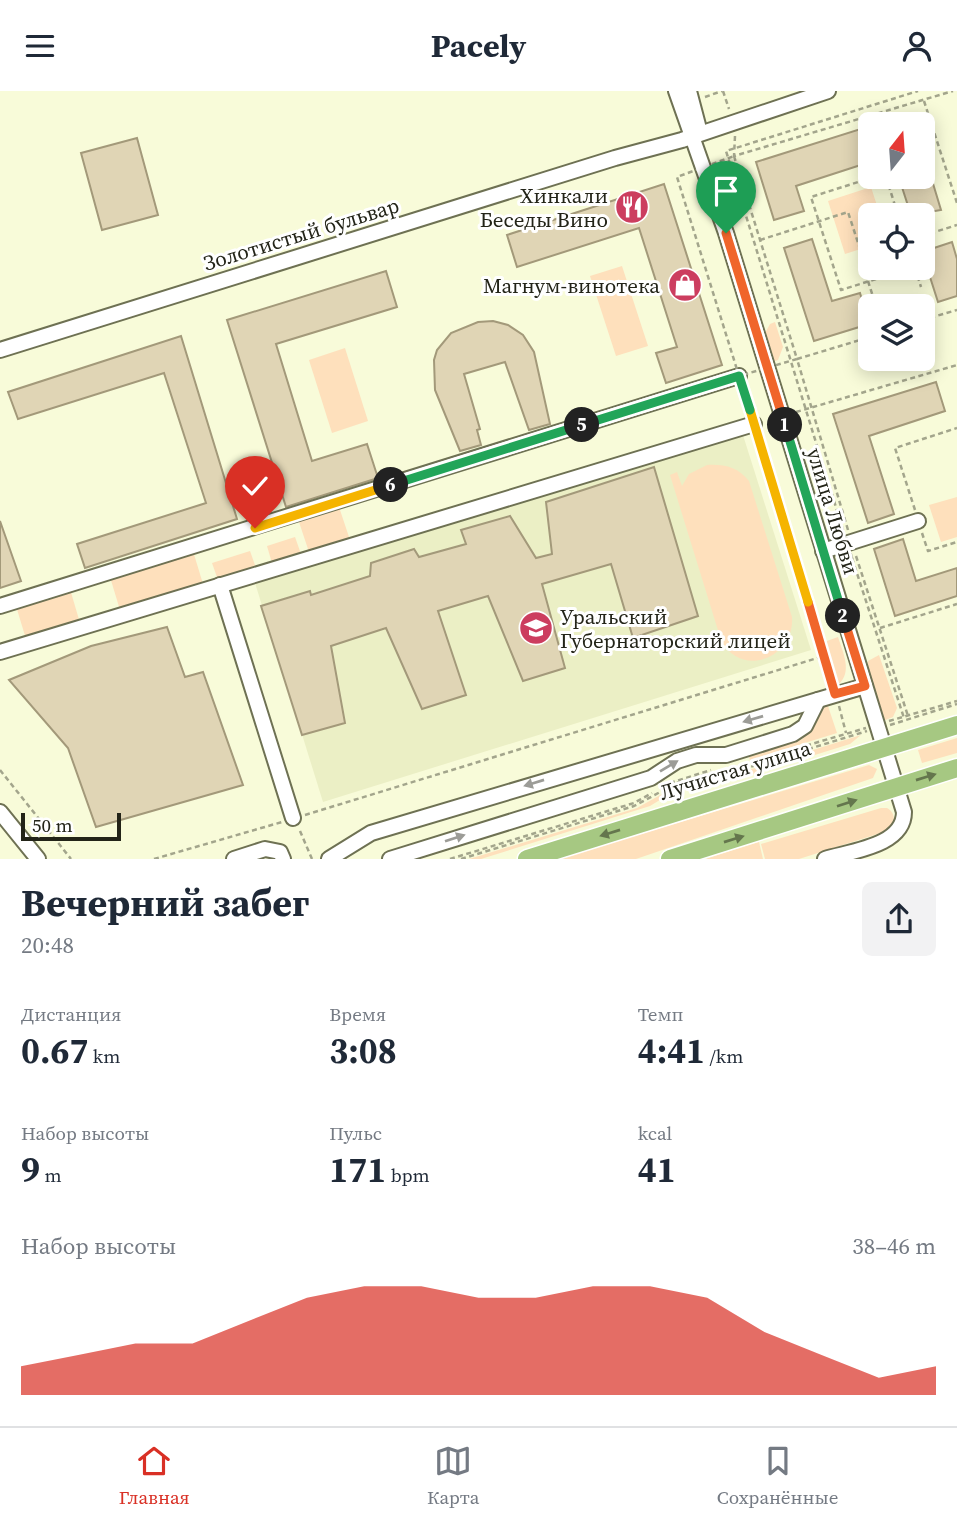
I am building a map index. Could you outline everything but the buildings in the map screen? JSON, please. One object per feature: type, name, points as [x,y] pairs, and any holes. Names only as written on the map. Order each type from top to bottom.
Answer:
[{"type":"main road","name":"Лучистая улица","points":[[527,859],[957,725]]},
{"type":"main road","points":[[670,859],[957,768]]},
{"type":"street","points":[[676,91],[696,132]]},
{"type":"street","points":[[689,91],[696,132]]},
{"type":"street","name":"Золотистый бульвар","points":[[0,350],[828,91]]},
{"type":"street","name":"улица Любви","points":[[696,132],[904,812],[901,827],[896,833],[825,859]]},
{"type":"street","points":[[0,606],[739,376]]},
{"type":"street","points":[[0,652],[754,424]]},
{"type":"street","points":[[823,551],[918,521]]},
{"type":"street","points":[[220,585],[293,818]]},
{"type":"street","points":[[329,859],[370,833],[865,686]]},
{"type":"street","points":[[390,859],[651,778],[677,761],[696,755],[726,755],[793,734],[805,726],[818,700]]},
{"type":"street","points":[[0,812],[38,859]]},
{"type":"street","points":[[234,859],[270,849],[280,852],[282,859]]},
{"type":"path","points":[[723,91],[733,121],[734,156],[760,240],[848,212],[858,243]]},
{"type":"path","points":[[905,719],[852,558],[726,151],[918,91]]},
{"type":"path","points":[[705,167],[953,91]]},
{"type":"path","points":[[924,101],[957,203]]},
{"type":"path","points":[[858,182],[811,197],[841,290],[871,280]]},
{"type":"path","points":[[935,232],[957,225]]},
{"type":"path","points":[[918,280],[921,287]]},
{"type":"path","points":[[868,281],[872,294]]},
{"type":"path","points":[[935,316],[957,310]]},
{"type":"path","points":[[797,359],[858,341]]},
{"type":"path","points":[[811,409],[957,365]]},
{"type":"path","points":[[739,376],[846,733]]},
{"type":"path","points":[[957,428],[895,448],[928,551],[957,542]]},
{"type":"path","points":[[879,629],[957,604]]},
{"type":"path","points":[[154,859],[824,656]]},
{"type":"path","points":[[450,859],[634,803],[677,782],[710,771],[738,767],[846,733],[957,703]]},
{"type":"path","points":[[710,771],[737,771],[877,726]]},
{"type":"path","points":[[0,770],[71,859]]},
{"type":"path","points":[[710,771],[715,784]]},
{"type":"path","points":[[677,782],[681,795]]},
{"type":"path","points":[[461,859],[634,806],[677,782]]},
{"type":"path","points":[[293,818],[312,859]]},
{"type":"shaded area","points":[[715,167],[733,174],[741,200],[728,205]]},
{"type":"shaded area","points":[[872,189],[876,203],[858,203],[858,250],[845,254],[828,201]]},
{"type":"shaded area","points":[[622,266],[648,346],[616,356],[590,276]]},
{"type":"shaded area","points":[[775,322],[783,347],[778,360],[772,362],[764,335],[770,324]]},
{"type":"shaded area","points":[[345,348],[368,421],[332,433],[309,360]]},
{"type":"shaded area","name":"Уральский Губернаторский лицей","points":[[742,432],[811,650],[323,802],[255,583]]},
{"type":"shaded area","points":[[707,465],[730,467],[749,481],[792,617],[791,631],[785,643],[776,653],[765,659],[741,659],[730,652],[721,640],[670,475],[677,472],[682,486],[689,474]]},
{"type":"shaded area","points":[[957,497],[957,537],[941,542],[929,505]]},
{"type":"shaded area","points":[[339,507],[350,540],[309,552],[298,519]]},
{"type":"shaded area","points":[[295,537],[301,554],[272,563],[267,546]]},
{"type":"shaded area","points":[[193,551],[203,584],[120,610],[110,577]]},
{"type":"shaded area","points":[[250,551],[256,568],[218,580],[212,563]]},
{"type":"shaded area","points":[[70,589],[80,623],[26,639],[16,606]]},
{"type":"shaded area","points":[[838,637],[846,668],[843,680],[838,685],[824,642]]},
{"type":"shaded area","points":[[879,655],[897,708],[893,717],[883,721],[867,667],[868,661]]},
{"type":"shaded area","points":[[827,703],[837,733],[750,760],[749,757],[803,739],[802,735],[817,709]]},
{"type":"shaded area","points":[[861,735],[850,744],[741,778],[716,779],[714,775],[739,773]]},
{"type":"shaded area","points":[[957,738],[957,753],[922,763],[918,750]]},
{"type":"shaded area","points":[[869,765],[877,769],[873,778],[636,859],[558,859]]},
{"type":"shaded area","points":[[671,789],[673,792],[650,806],[481,859],[469,859],[637,808]]},
{"type":"shaded area","points":[[887,808],[893,815],[894,821],[890,830],[799,859],[765,859],[761,844]]},
{"type":"shaded area","points":[[759,842],[763,859],[705,859]]},
{"type":"place","name":"Хинкали Беседы Вино","points":[[632,207]]},
{"type":"place","name":"Магнум-винотека","points":[[685,285]]},
{"type":"place","name":"Уральский Губернаторский лицей","points":[[536,628]]},
{"type":"route","points":[[255,528],[739,376],[835,694],[865,686],[726,233]]}]
